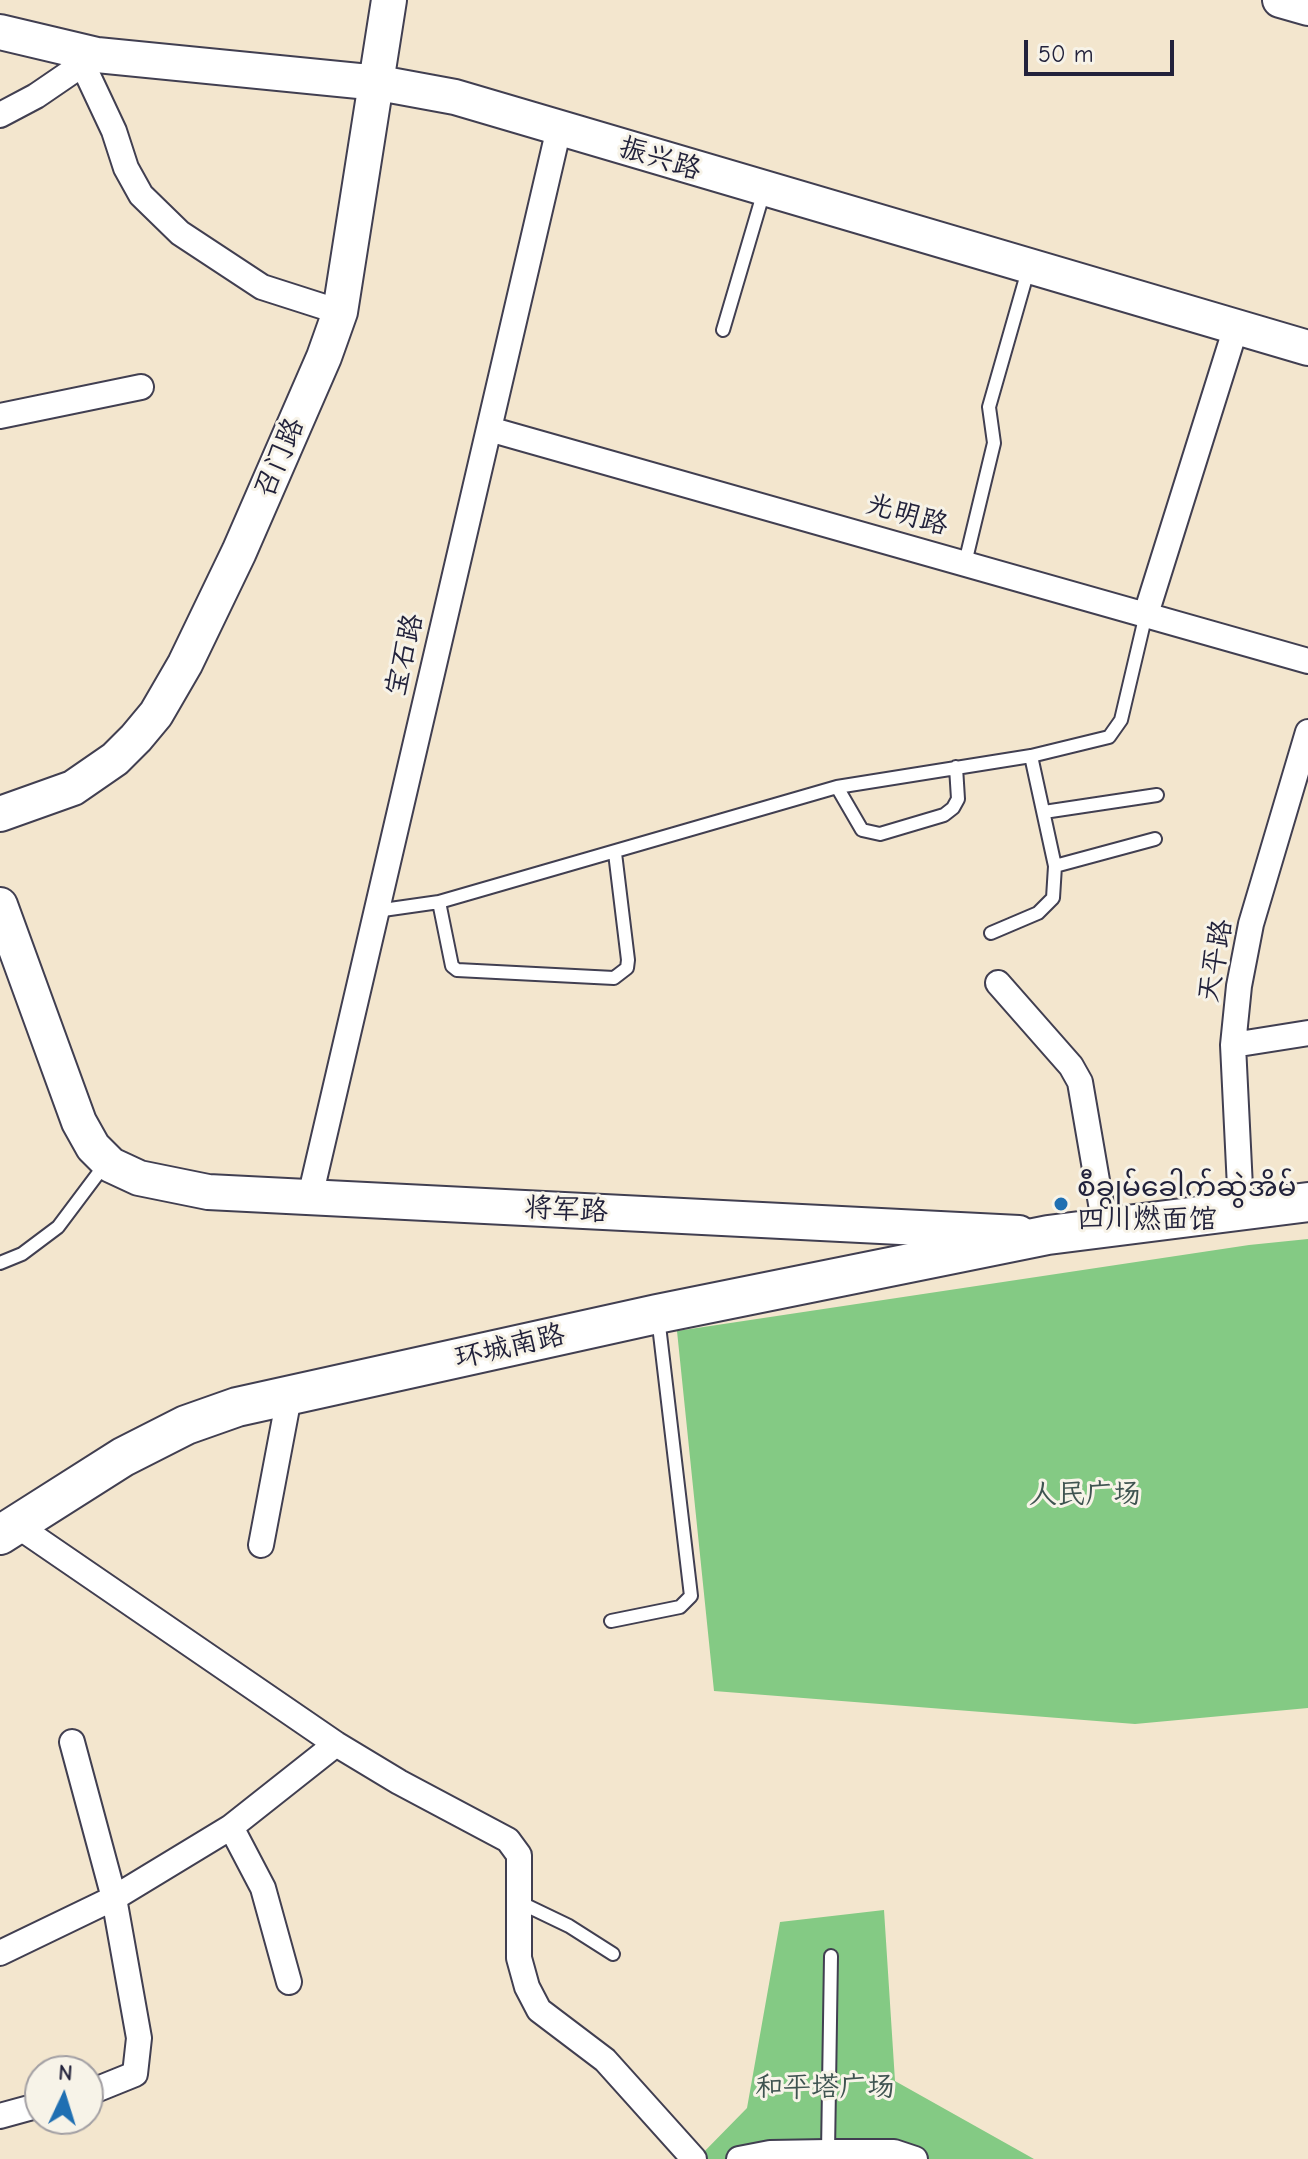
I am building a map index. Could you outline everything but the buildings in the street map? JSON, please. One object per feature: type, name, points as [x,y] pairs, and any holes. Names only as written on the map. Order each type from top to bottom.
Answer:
[{"type":"main road","name":"召门路","points":[[0,814],[73,788],[115,759],[156,714],[185,664],[239,552],[324,357],[340,312],[379,83],[389,0]]},
{"type":"main road","points":[[1280,0],[1308,8]]},
{"type":"main road","name":"振兴路","points":[[0,32],[90,60],[379,83],[455,97],[764,191],[1308,348]]},
{"type":"main road","name":"将军路","points":[[0,905],[74,1110],[93,1147],[107,1161],[139,1178],[170,1187],[1048,1235],[1241,1208],[1308,1202]]},
{"type":"main road","points":[[833,1223],[844,1234],[847,1244],[844,1275]]},
{"type":"main road","name":"环城南路","points":[[8,1530],[123,1457],[186,1425],[237,1407],[657,1314],[1048,1235]]},
{"type":"street","points":[[0,115],[90,60],[141,195],[180,233],[262,287],[340,312]]},
{"type":"street","name":"宝石路","points":[[310,1197],[559,128]]},
{"type":"street","points":[[1146,614],[1236,327]]},
{"type":"street","points":[[0,416],[141,387]]},
{"type":"street","name":"光明路","points":[[489,429],[1308,661]]},
{"type":"street","name":"天平路","points":[[1241,1208],[1233,1045],[1251,924],[1308,732]]},
{"type":"street","points":[[998,983],[1071,1066],[1080,1082],[1105,1227]]},
{"type":"street","points":[[1233,1045],[1308,1033]]},
{"type":"street","points":[[261,1545],[289,1397]]},
{"type":"street","points":[[8,1530],[336,1744],[399,1782],[508,1840],[519,1855],[519,1958],[527,1987],[539,2010],[605,2060],[700,2158]]},
{"type":"street","points":[[72,1742],[114,1898],[139,2038],[135,2074],[104,2087]]},
{"type":"street","points":[[0,1953],[114,1898],[231,1827],[336,1744]]},
{"type":"street","points":[[231,1827],[263,1888],[289,1982]]},
{"type":"street","points":[[0,2116],[24,2109]]},
{"type":"street","points":[[739,2159],[770,2153],[828,2152],[894,2152],[915,2159]]},
{"type":"lane","points":[[723,330],[764,191]]},
{"type":"lane","points":[[965,563],[994,443],[989,407],[1030,267]]},
{"type":"lane","points":[[376,911],[439,902],[837,787],[1031,756],[1109,737],[1121,720],[1146,614]]},
{"type":"lane","points":[[991,933],[1038,913],[1053,898],[1055,866],[1031,756]]},
{"type":"lane","points":[[837,787],[862,830],[880,834],[944,815],[953,808],[958,799],[956,767]]},
{"type":"lane","points":[[1044,812],[1157,795]]},
{"type":"lane","points":[[1055,866],[1155,839]]},
{"type":"lane","points":[[439,902],[452,966],[457,970],[614,978],[627,968],[628,960],[615,853]]},
{"type":"lane","points":[[0,1263],[22,1254],[58,1227],[107,1161]]},
{"type":"lane","points":[[611,1621],[680,1607],[691,1596],[657,1314]]},
{"type":"lane","points":[[519,1902],[569,1926],[613,1954]]},
{"type":"lane","points":[[828,2152],[831,1956]]},
{"type":"green space","name":"人民广场","points":[[1308,1239],[1308,1708],[1135,1724],[714,1691],[677,1331],[1249,1245]]},
{"type":"green space","name":"和平塔广场","points":[[884,1910],[895,2081],[1034,2159],[697,2159],[747,2108],[780,1922]]},
{"type":"place","name":"စီချွမ်ခေါက်ဆွဲအိမ် 四川燃面馆","points":[[1061,1204]]}]
